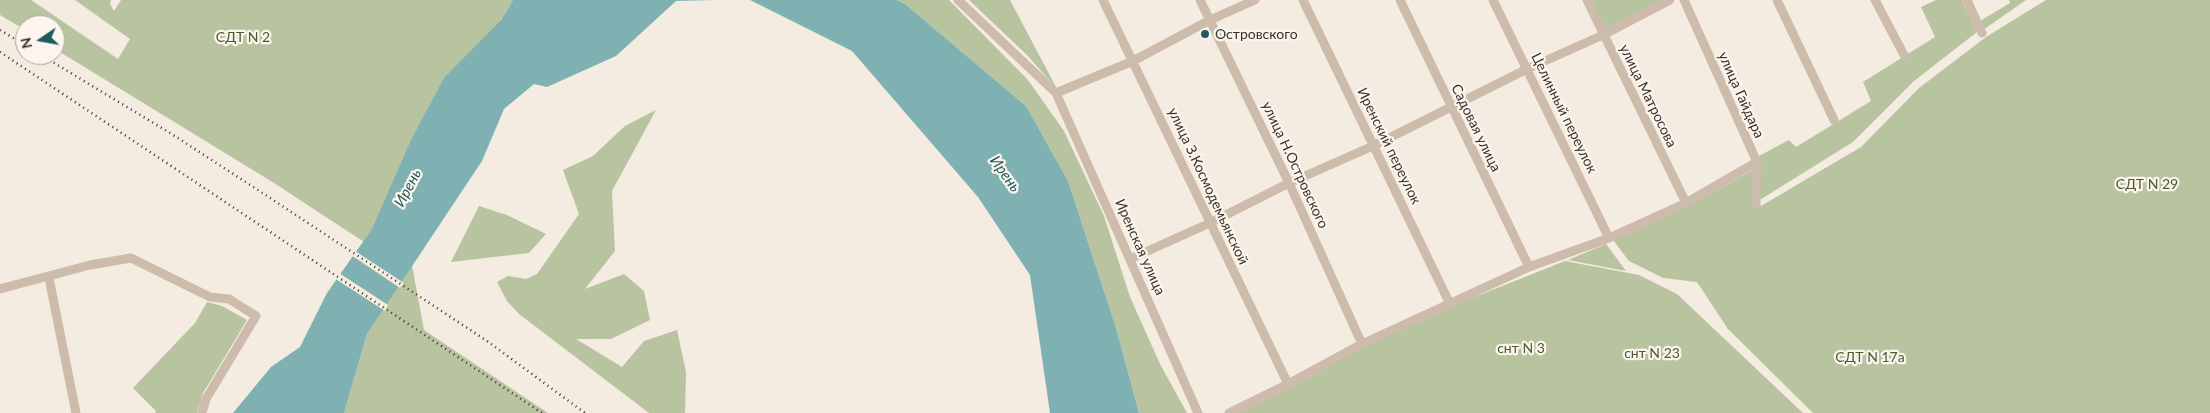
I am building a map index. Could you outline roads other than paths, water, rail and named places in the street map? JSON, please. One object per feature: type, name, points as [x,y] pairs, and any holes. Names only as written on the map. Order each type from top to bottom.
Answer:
[{"type":"street","points":[[958,0],[1056,93],[1134,61],[1210,20],[1255,0]]},
{"type":"street","name":"улица З.Космодемьянской","points":[[1104,0],[1288,384]]},
{"type":"street","name":"улица Н.Островского","points":[[1200,0],[1289,183],[1362,344]]},
{"type":"street","name":"Иренский переулок","points":[[1303,0],[1450,304]]},
{"type":"street","name":"Садовая улица","points":[[1400,0],[1450,108],[1529,267]]},
{"type":"street","name":"Целинный переулок","points":[[1494,0],[1609,238]]},
{"type":"street","name":"улица Матросова","points":[[1587,0],[1686,203]]},
{"type":"street","points":[[1130,259],[1210,223],[1289,183],[1373,146],[1527,69],[1603,35],[1670,0]]},
{"type":"street","name":"улица Гайдара","points":[[1684,0],[1757,162],[1756,205]]},
{"type":"street","points":[[1777,0],[1834,120]]},
{"type":"street","points":[[1875,0],[1904,55]]},
{"type":"street","points":[[1967,0],[1982,33]]},
{"type":"street","name":"Иренская улица","points":[[1056,93],[1198,413]]},
{"type":"street","points":[[1229,413],[1362,344],[1529,267],[1609,238],[1686,203],[1757,162]]},
{"type":"street","points":[[0,290],[49,278],[90,265],[131,258],[210,297],[229,299],[256,316],[206,399],[202,413]]},
{"type":"street","points":[[49,278],[76,413]]},
{"type":"water","name":"Ирень","points":[[513,0],[715,0],[676,1],[616,56],[547,87],[534,84],[504,109],[482,161],[367,334],[344,413],[233,413],[271,367],[300,347],[327,293],[372,229],[411,140],[444,78],[501,20]]},
{"type":"water","name":"Ирень","points":[[750,0],[897,0],[905,4],[1026,106],[1068,181],[1116,328],[1139,413],[1050,413],[1030,275],[978,197],[852,51]]},
{"type":"railway","points":[[0,30],[15,39]]},
{"type":"railway","points":[[0,52],[542,413]]},
{"type":"railway","points":[[58,65],[170,133],[487,341],[585,413]]},
{"type":"place","name":"Островского","points":[[1205,34]]},
{"type":"park label","name":"СДТ N 2","points":[[243,37]]},
{"type":"park label","name":"СДТ N 29","points":[[2147,184]]},
{"type":"park label","name":"снт N 3","points":[[1521,348]]},
{"type":"park label","name":"снт N 23","points":[[1652,353]]},
{"type":"park label","name":"СДТ N 17а","points":[[1870,357]]}]
